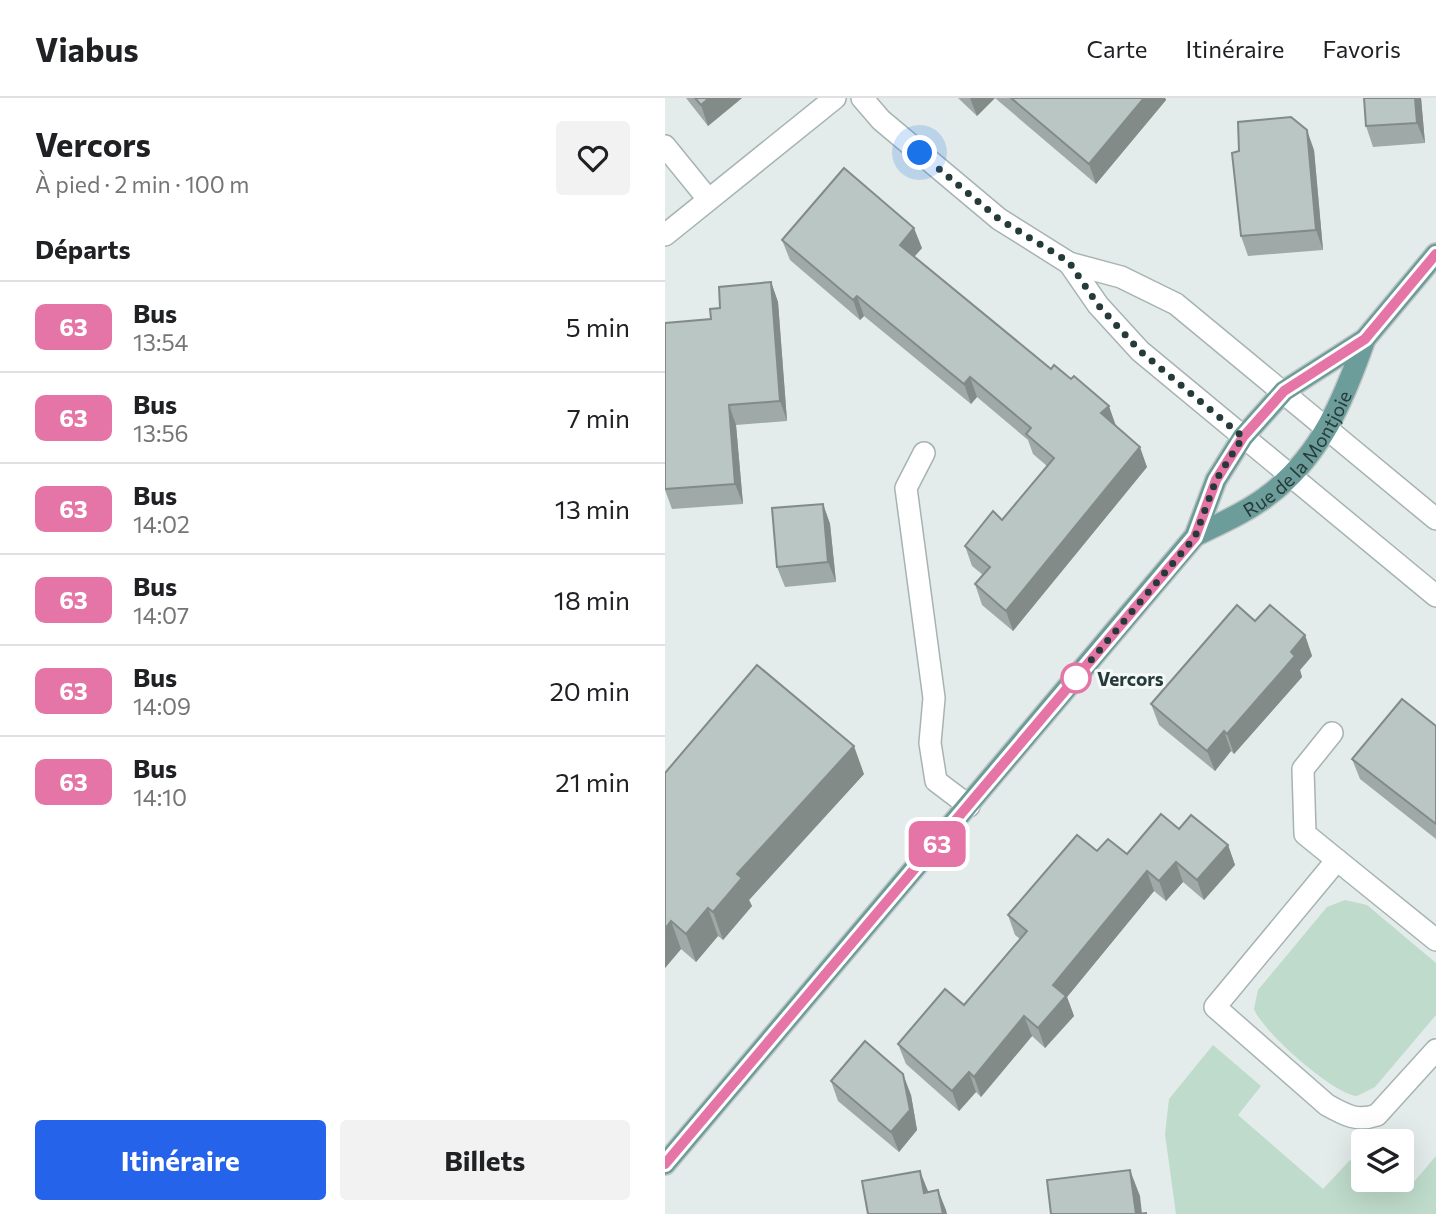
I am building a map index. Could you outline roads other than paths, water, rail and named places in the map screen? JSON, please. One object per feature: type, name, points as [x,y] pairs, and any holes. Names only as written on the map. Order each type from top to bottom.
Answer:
[{"type":"main road","name":"Rue de la Montjoie","points":[[665,1164],[1195,537],[1216,480],[1243,437],[1284,391],[1365,339],[1436,254]]},
{"type":"main road","name":"Rue de la Montjoie","points":[[1195,537],[1265,498],[1290,477],[1329,428],[1344,398],[1365,339]]},
{"type":"street","points":[[665,235],[835,98]]},
{"type":"street","points":[[862,98],[881,120],[999,219],[1069,262],[1121,277],[1176,304],[1436,519]]},
{"type":"street","points":[[665,146],[708,199]]},
{"type":"street","points":[[1069,262],[1098,305],[1140,351],[1436,596]]},
{"type":"street","points":[[924,453],[906,488],[934,698],[930,743],[936,781],[969,806]]},
{"type":"street","points":[[1332,733],[1303,769],[1305,834],[1436,940]]},
{"type":"street","points":[[1337,860],[1215,1007],[1327,1105],[1348,1116],[1364,1120],[1377,1115],[1436,1050]]},
{"type":"place","name":"Vercors","points":[[1076,678]]}]
